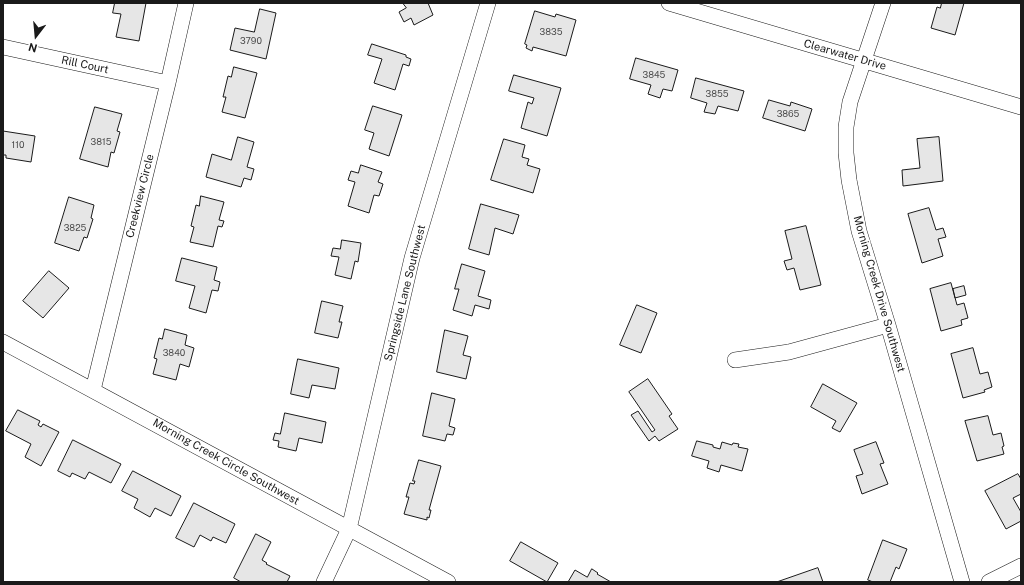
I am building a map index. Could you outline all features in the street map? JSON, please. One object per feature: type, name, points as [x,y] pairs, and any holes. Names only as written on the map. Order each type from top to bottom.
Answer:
[{"type":"street","name":"Creekview Circle","points":[[93,390],[186,3]]},
{"type":"street","name":"Springside Lane Southwest","points":[[324,582],[349,529],[412,258],[488,3]]},
{"type":"street","name":"Clearwater Drive","points":[[669,3],[1021,107]]},
{"type":"street","name":"Morning Creek Drive Southwest","points":[[883,3],[865,61],[850,102],[846,127],[846,153],[849,180],[859,231],[888,325],[962,582]]},
{"type":"street","name":"Rill Court","points":[[3,47],[168,83]]},
{"type":"street","points":[[735,360],[789,352],[888,325]]},
{"type":"street","name":"Morning Creek Circle Southwest","points":[[3,342],[448,582]]},
{"type":"street","points":[[989,582],[1021,566]]},
{"type":"building","points":[[115,3],[146,3],[139,41],[116,37],[121,14],[113,13]]},
{"type":"building","points":[[403,3],[428,3],[433,15],[414,25],[411,18],[404,22],[399,12],[406,8]]},
{"type":"building","points":[[942,3],[964,3],[955,35],[931,28],[937,7],[940,8]]},
{"type":"building","points":[[260,9],[276,13],[266,59],[230,50],[235,28],[254,32]]},
{"type":"building","points":[[535,11],[555,17],[556,14],[576,20],[566,56],[533,47],[532,51],[526,48],[527,45],[525,44]]},
{"type":"building","points":[[372,44],[406,55],[406,57],[411,59],[409,66],[403,64],[395,90],[374,83],[382,59],[368,55]]},
{"type":"building","points":[[636,58],[678,70],[672,91],[663,89],[660,98],[648,94],[651,85],[630,79]]},
{"type":"building","points":[[234,67],[257,73],[245,118],[222,112],[226,97],[223,97],[228,76],[231,77]]},
{"type":"building","points":[[514,75],[561,88],[547,136],[521,128],[528,102],[532,104],[534,98],[509,91]]},
{"type":"building","points":[[696,78],[744,91],[738,111],[718,106],[715,114],[704,112],[707,103],[691,98]]},
{"type":"building","points":[[769,100],[790,106],[791,102],[812,109],[805,131],[763,118]]},
{"type":"building","points":[[373,106],[402,115],[389,156],[369,149],[374,133],[365,130]]},
{"type":"building","points":[[95,107],[122,114],[117,131],[120,132],[114,153],[111,152],[108,167],[80,159]]},
{"type":"building","points":[[3,131],[35,136],[31,162],[6,158],[6,155],[3,155]]},
{"type":"building","points":[[238,137],[254,142],[247,167],[254,169],[251,180],[244,178],[241,187],[206,177],[212,154],[231,160]]},
{"type":"building","points":[[939,137],[943,181],[903,186],[902,170],[920,168],[917,139]]},
{"type":"building","points":[[504,139],[525,145],[522,157],[529,159],[527,165],[540,169],[533,193],[491,180]]},
{"type":"building","points":[[361,165],[382,172],[378,182],[383,184],[379,196],[374,195],[369,213],[348,206],[355,182],[348,180],[351,171],[358,173]]},
{"type":"building","points":[[201,196],[224,202],[219,220],[224,221],[222,227],[218,226],[213,247],[190,242],[194,227],[191,226],[196,205],[199,206]]},
{"type":"building","points":[[69,197],[94,205],[91,218],[93,219],[87,238],[84,237],[79,251],[55,243]]},
{"type":"building","points":[[481,204],[519,215],[513,234],[495,228],[489,255],[469,249]]},
{"type":"building","points":[[929,208],[936,230],[943,228],[946,237],[938,239],[943,256],[922,263],[908,214]]},
{"type":"building","points":[[806,226],[821,285],[800,290],[794,268],[787,270],[784,261],[792,259],[785,231]]},
{"type":"building","points":[[342,240],[361,243],[358,262],[355,261],[351,279],[335,275],[339,257],[331,256],[333,248],[340,249]]},
{"type":"building","points":[[182,258],[217,267],[214,280],[220,282],[218,291],[212,290],[206,313],[189,308],[195,286],[176,281]]},
{"type":"building","points":[[462,264],[485,271],[478,296],[491,300],[489,309],[475,305],[472,316],[453,310],[459,289],[455,289]]},
{"type":"building","points":[[49,271],[69,288],[43,318],[23,301]]},
{"type":"building","points":[[951,283],[957,305],[964,303],[968,318],[961,320],[962,325],[941,331],[930,289]]},
{"type":"building","points":[[964,286],[966,295],[955,298],[953,289]]},
{"type":"building","points":[[322,301],[343,306],[339,322],[342,322],[338,338],[315,333]]},
{"type":"building","points":[[637,305],[657,313],[641,353],[620,345]]},
{"type":"building","points":[[165,329],[187,335],[185,345],[194,348],[189,367],[180,364],[176,380],[153,374],[157,359],[154,358],[159,338],[162,339]]},
{"type":"building","points":[[445,330],[468,336],[463,355],[471,357],[466,379],[437,372]]},
{"type":"building","points":[[973,348],[980,374],[988,372],[992,387],[984,390],[985,392],[963,398],[951,354]]},
{"type":"building","points":[[298,359],[339,368],[335,389],[312,385],[309,398],[291,394]]},
{"type":"building","points":[[648,379],[672,414],[669,416],[678,429],[659,441],[655,436],[649,441],[631,415],[638,411],[652,432],[655,430],[629,392]]},
{"type":"building","points":[[823,384],[857,403],[840,432],[832,428],[836,421],[811,407]]},
{"type":"building","points":[[432,393],[455,399],[449,426],[455,428],[453,435],[447,434],[445,441],[423,436]]},
{"type":"building","points":[[18,410],[40,421],[38,425],[41,427],[43,424],[59,432],[41,466],[25,457],[31,444],[6,431]]},
{"type":"building","points":[[285,413],[326,422],[322,443],[299,438],[296,451],[278,447],[279,441],[273,440],[275,433],[280,434]]},
{"type":"building","points":[[988,416],[993,435],[1001,433],[1004,454],[977,461],[965,421]]},
{"type":"building","points":[[73,440],[121,464],[111,483],[89,472],[85,479],[72,473],[70,477],[58,471]]},
{"type":"building","points":[[697,441],[713,445],[713,447],[720,449],[722,442],[732,445],[733,443],[739,444],[738,447],[748,449],[742,471],[721,465],[719,472],[707,468],[709,461],[692,456]]},
{"type":"building","points":[[876,442],[884,463],[880,464],[888,484],[862,494],[856,476],[863,474],[854,450]]},
{"type":"building","points":[[419,460],[441,466],[429,510],[431,510],[429,518],[427,517],[427,520],[404,514],[409,497],[406,497],[410,483],[414,484],[415,481],[413,481]]},
{"type":"building","points":[[133,471],[181,496],[171,516],[155,508],[150,517],[134,508],[138,499],[122,491]]},
{"type":"building","points":[[1018,474],[1021,479],[1021,494],[1013,498],[1021,512],[1021,521],[1006,529],[985,491]]},
{"type":"building","points":[[194,503],[235,524],[226,543],[213,537],[211,541],[200,535],[194,547],[176,538]]},
{"type":"building","points":[[256,534],[271,542],[262,560],[267,563],[266,564],[290,576],[287,582],[241,582],[234,578]]},
{"type":"building","points":[[883,540],[907,549],[899,569],[896,567],[890,582],[873,582],[868,580]]},
{"type":"building","points":[[521,542],[558,563],[547,582],[510,561]]},
{"type":"building","points":[[818,568],[823,582],[777,582]]},
{"type":"building","points":[[592,569],[598,573],[597,574],[611,582],[568,582],[575,570],[587,577]]}]
